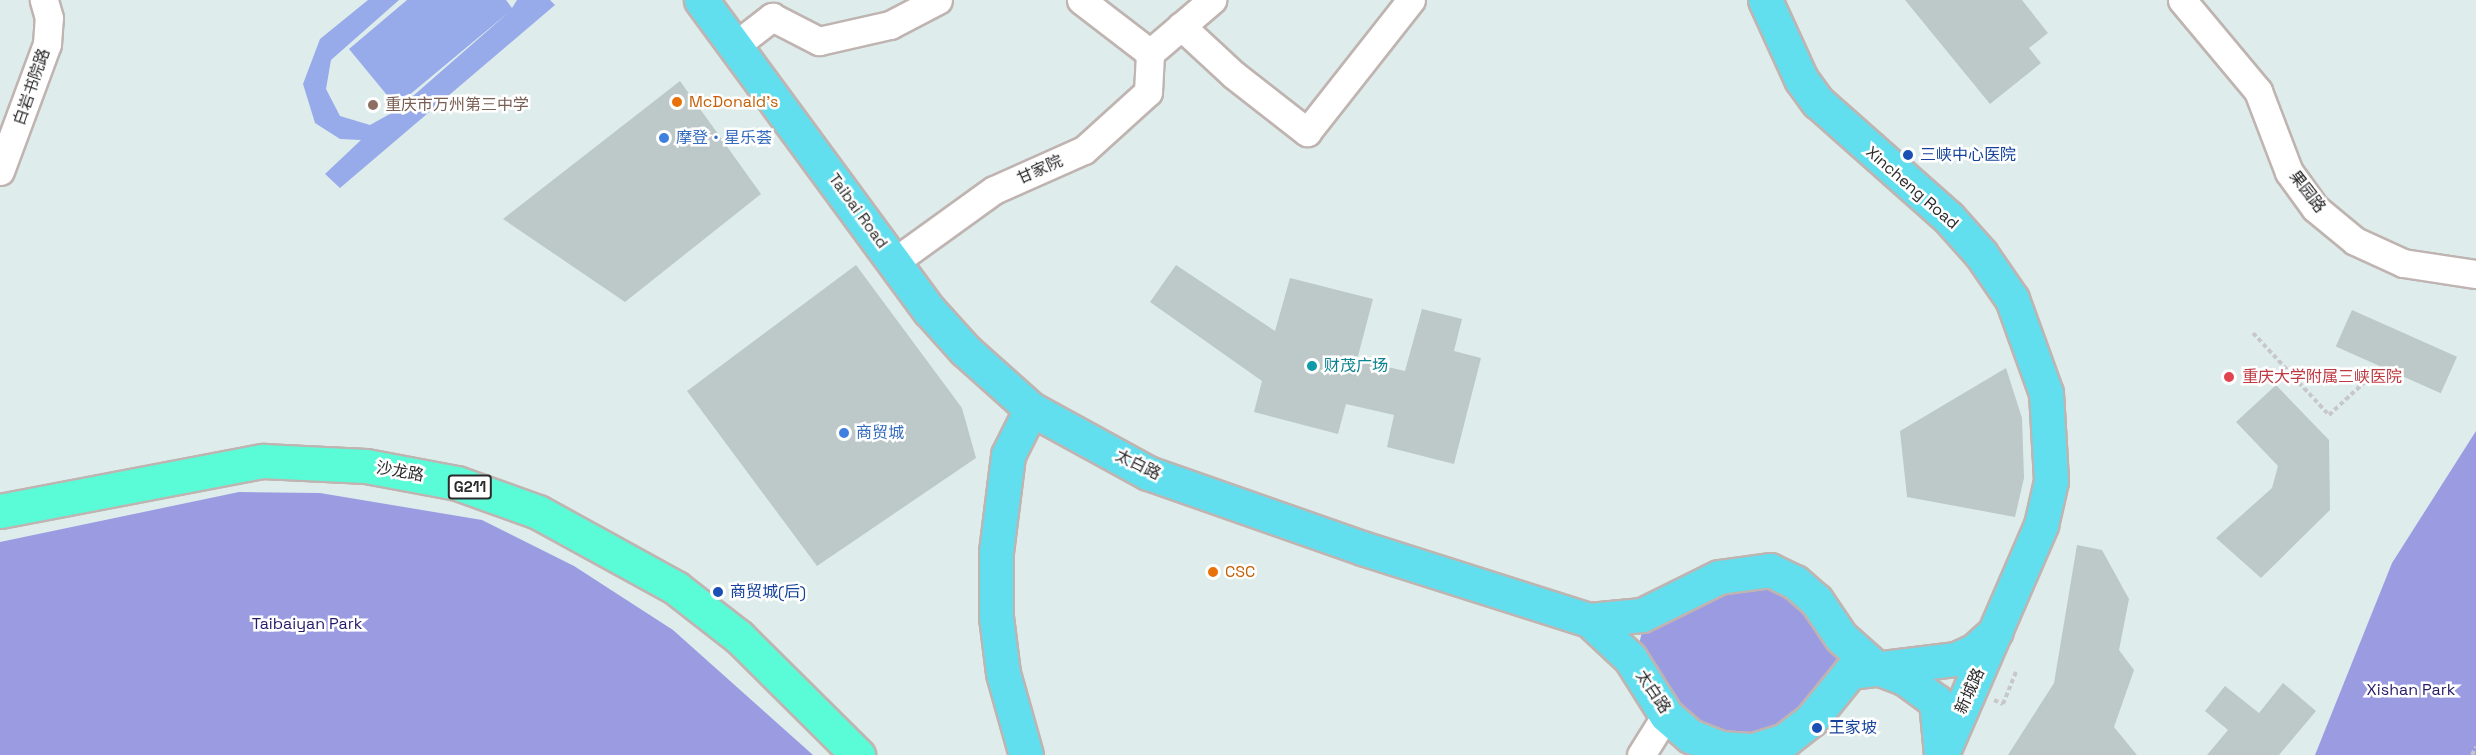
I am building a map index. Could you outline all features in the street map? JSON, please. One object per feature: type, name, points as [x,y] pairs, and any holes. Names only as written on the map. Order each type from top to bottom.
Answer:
[{"type":"highway","name":"沙龙路","points":[[0,511],[263,461],[366,466],[457,483],[538,512],[676,588],[739,637],[858,755]]},
{"type":"highway","name":"沙龙路","points":[[0,530],[269,480],[357,485],[468,506],[527,526],[658,598],[717,645],[833,755]]},
{"type":"main road","name":"Taibai Road","points":[[701,0],[894,262],[965,350],[1030,409]]},
{"type":"main road","name":"Xincheng Road","points":[[1765,0],[1801,79],[1818,102],[1948,217],[2013,299],[2025,327],[2046,393],[2051,481],[2041,525],[1999,627]]},
{"type":"main road","name":"太白路","points":[[1030,409],[1148,472],[1362,548],[1589,620],[1642,615],[1719,577],[1770,570],[1795,582],[1816,600],[1841,637],[1875,667],[1904,678],[1936,700],[1941,755]]},
{"type":"main road","points":[[1026,755],[1003,673],[996,552],[1006,464],[1030,409]]},
{"type":"main road","name":"太白路","points":[[1589,620],[1630,658],[1666,715],[1690,736],[1721,748],[1753,750],[1785,740],[1811,720],[1850,672],[1875,667],[1956,659],[1974,650],[1999,627]]},
{"type":"main road","name":"新城路","points":[[1941,755],[1999,627]]},
{"type":"street","name":"白岩书院路","points":[[0,171],[47,44],[49,18],[44,0]]},
{"type":"street","points":[[736,45],[772,17],[819,40],[890,25],[938,0]]},
{"type":"street","points":[[1081,0],[1150,53],[1212,0]]},
{"type":"street","points":[[1181,26],[1234,75],[1307,132],[1411,0]]},
{"type":"street","name":"果园路","points":[[2182,0],[2258,91],[2289,172],[2315,208],[2355,241],[2403,263],[2476,274]]},
{"type":"street","name":"甘家院","points":[[894,262],[994,190],[1084,150],[1148,92],[1150,53]]},
{"type":"street","points":[[1641,755],[1666,715]]},
{"type":"path","points":[[2253,333],[2329,415],[2382,366]]},
{"type":"path","points":[[1994,700],[2003,704],[2016,672]]},
{"type":"path","points":[[2472,755],[2476,747]]},
{"type":"green space","name":"Xishan Park","points":[[2476,431],[2476,755],[2315,755],[2392,563]]},
{"type":"green space","name":"Taibaiyan Park","points":[[239,492],[320,493],[482,520],[574,566],[673,630],[813,755],[0,755],[0,542]]},
{"type":"green space","points":[[1764,577],[1838,640],[1840,665],[1782,733],[1735,740],[1691,719],[1638,648],[1643,628],[1696,600]]},
{"type":"shaded area","points":[[368,0],[399,0],[331,60],[326,89],[340,116],[370,125],[397,110],[509,12],[396,106],[349,49],[407,0],[506,0],[512,8],[517,0],[550,0],[555,5],[340,188],[325,174],[361,140],[340,139],[315,123],[303,84],[320,39]]},
{"type":"building","points":[[1905,0],[2022,0],[2048,33],[2029,48],[2041,63],[1990,104]]},
{"type":"building","name":"摩登・星乐荟","points":[[680,81],[761,194],[625,302],[503,219]]},
{"type":"building","name":"商贸城","points":[[856,265],[962,408],[976,458],[817,566],[687,391]]},
{"type":"building","name":"财茂广场","points":[[1176,265],[1275,331],[1290,278],[1373,299],[1357,360],[1405,371],[1422,309],[1462,319],[1454,351],[1481,358],[1454,464],[1387,447],[1394,415],[1346,404],[1338,434],[1254,412],[1262,381],[1150,302]]},
{"type":"building","points":[[2352,310],[2457,357],[2441,393],[2336,347]]},
{"type":"building","points":[[2006,368],[2022,418],[2024,478],[2015,517],[1907,497],[1900,431]]},
{"type":"building","points":[[2276,385],[2329,440],[2330,510],[2261,578],[2216,538],[2272,488],[2278,466],[2236,422]]},
{"type":"building","points":[[2077,545],[2102,550],[2129,599],[2119,650],[2134,670],[2114,727],[2137,755],[2008,755],[2054,683]]},
{"type":"building","points":[[2283,683],[2316,711],[2279,755],[2207,755],[2228,730],[2205,711],[2225,686],[2259,713]]},
{"type":"place","name":"McDonald's","points":[[677,102]]},
{"type":"place","name":"重庆市万州第三中学","points":[[373,105]]},
{"type":"place","name":"摩登・星乐荟","points":[[664,138]]},
{"type":"place","name":"三峡中心医院","points":[[1908,155]]},
{"type":"place","name":"财茂广场","points":[[1312,366]]},
{"type":"place","name":"重庆大学附属三峡医院","points":[[2229,377]]},
{"type":"place","name":"商贸城","points":[[844,433]]},
{"type":"place","name":"CSC","points":[[1213,572]]},
{"type":"place","name":"商贸城(后)","points":[[718,592]]},
{"type":"place","name":"王家坡","points":[[1817,728]]}]
